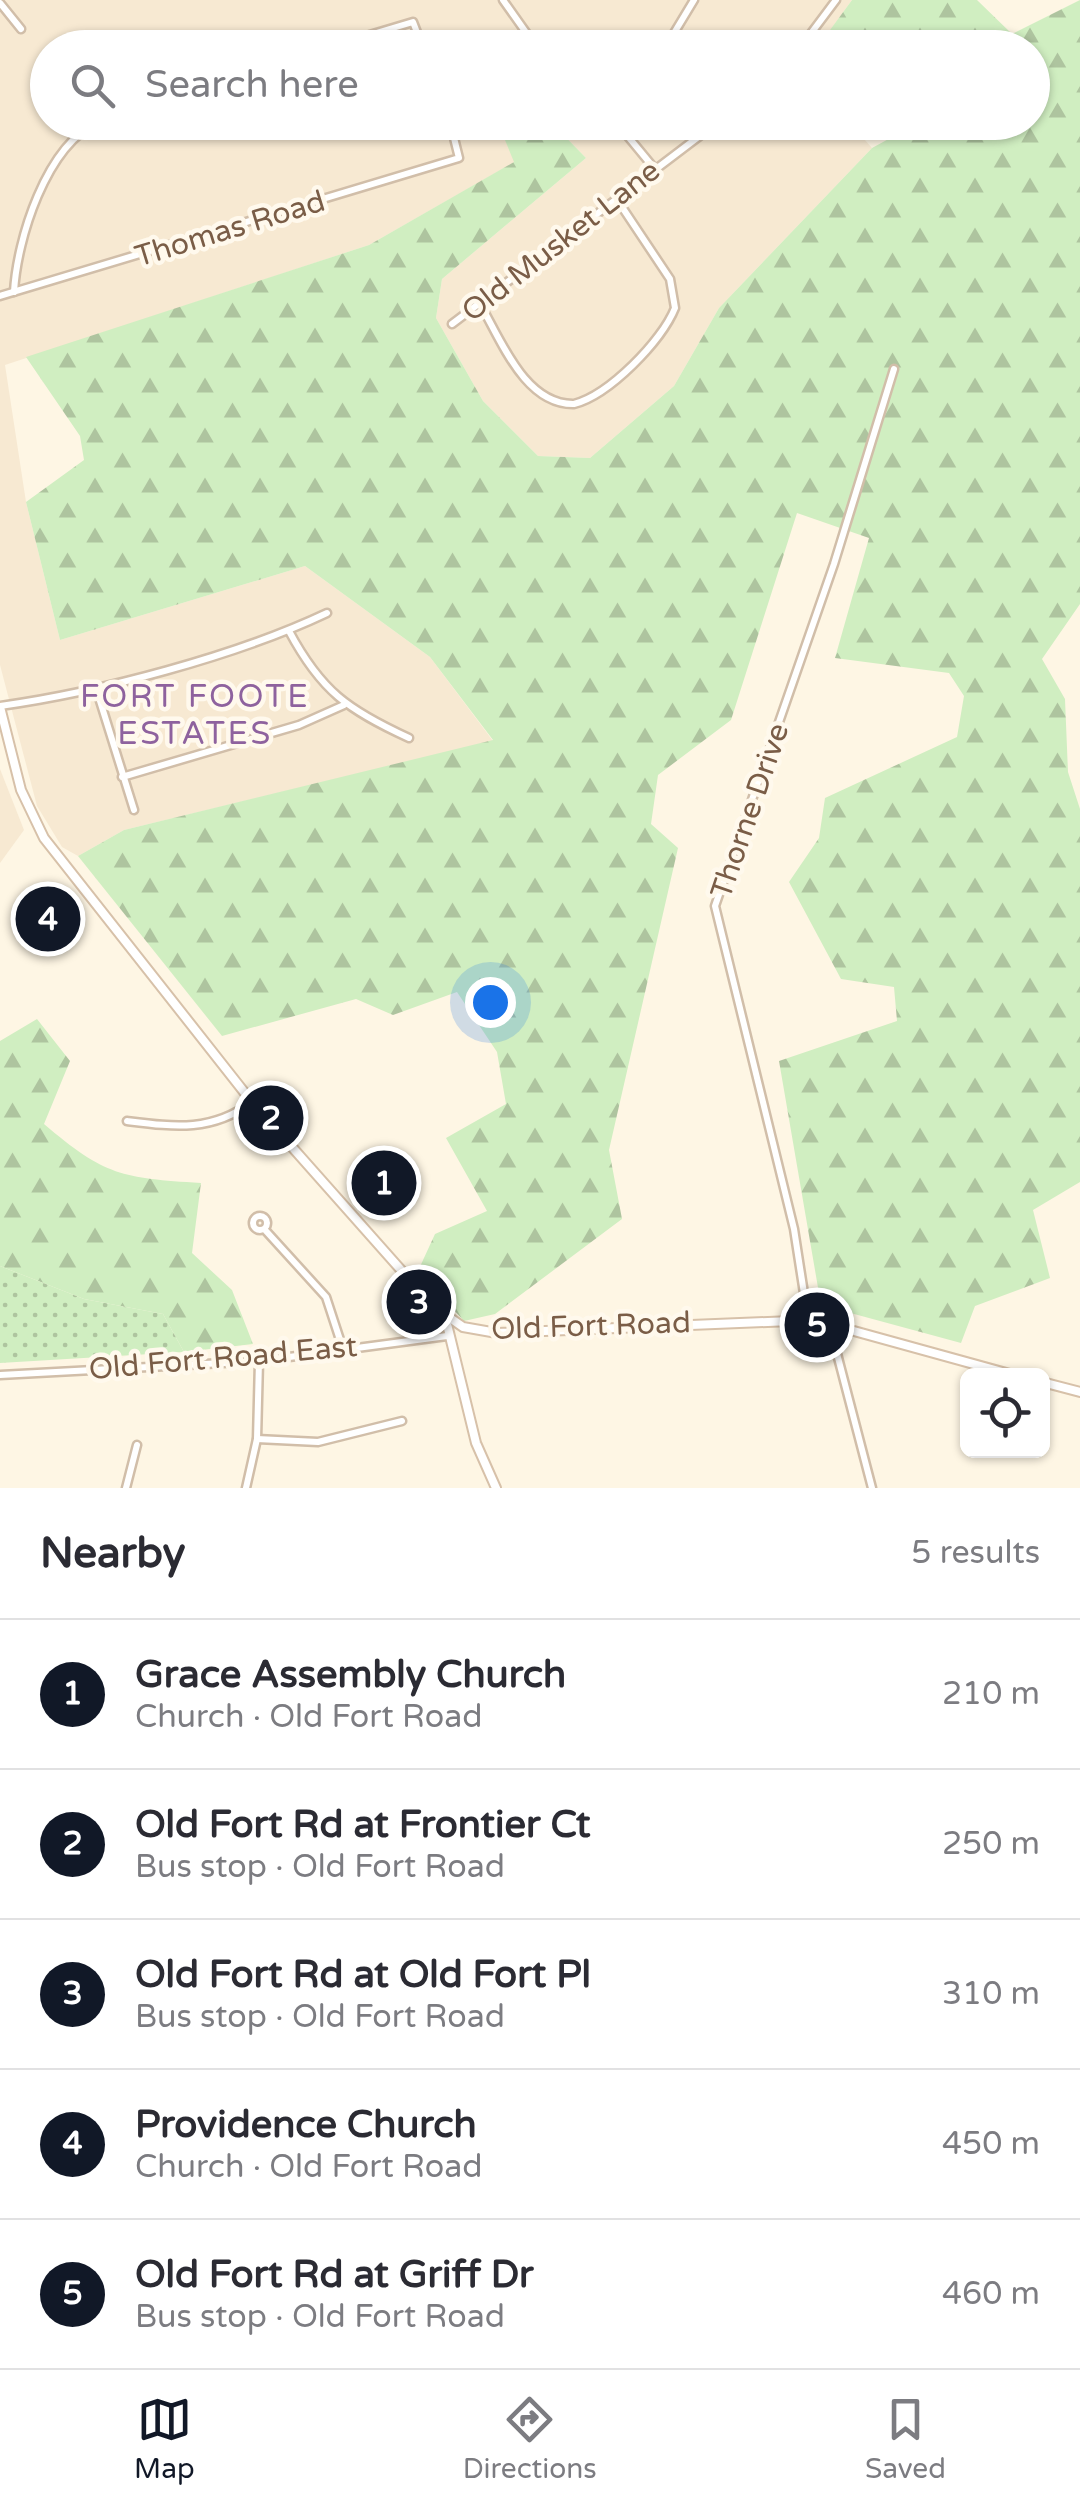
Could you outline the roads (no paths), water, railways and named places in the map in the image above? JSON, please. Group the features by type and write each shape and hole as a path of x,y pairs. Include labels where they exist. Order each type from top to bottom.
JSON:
{"main road":[{"name":"Old Fort Road","path":"0,706 21,790 44,838 252,1102 362,1232 445,1316 470,1329 497,1332 829,1322 989,1368"},
{"path":"445,1316 446,1336 476,1443 496,1488"},
{"path":"1050,1384 1080,1392"}],"street":[{"path":"503,0 524,30"},
{"path":"676,30 694,0"},
{"path":"814,30 836,0"},
{"path":"0,3 21,29"},
{"path":"387,30 414,22 417,30"},
{"path":"14,292 29,227 50,174 73,140"},
{"name":"Thomas Road","path":"0,296 459,158 454,140"},
{"path":"631,140 654,168"},
{"name":"Old Musket Lane","path":"452,324 693,140"},
{"path":"480,304 521,372 540,393 574,404 604,391 660,332 675,308 670,279 616,198"},
{"name":"Thorne Drive","path":"808,1320 794,1229 715,906 834,564 894,368"},
{"path":"0,706 96,688 288,631 327,613"},
{"path":"288,631 320,680 344,705 409,738"},
{"path":"96,688 134,810"},
{"path":"122,777 299,725 344,705"},
{"path":"127,1121 203,1126 232,1117 252,1102"},
{"path":"266,1232 326,1297 343,1349"},
{"path":"829,1322 872,1488"},
{"name":"Old Fort Road East","path":"0,1374 259,1361 446,1336"},
{"path":"246,1488 257,1438 259,1361"},
{"path":"257,1438 318,1442 402,1422"},
{"path":"126,1488 136,1445"}],"place":[{"name":"Providence Church","path":"48,919"},
{"name":"Old Fort Rd at Frontier Ct","path":"271,1118"},
{"name":"Grace Assembly Church","path":"384,1183"},
{"name":"Old Fort Rd at Old Fort Pl","path":"419,1302"},
{"name":"Old Fort Rd at Griff Dr","path":"817,1325"}],"district":[{"name":"FORT FOOTE ESTATES","path":"195,716"}]}
